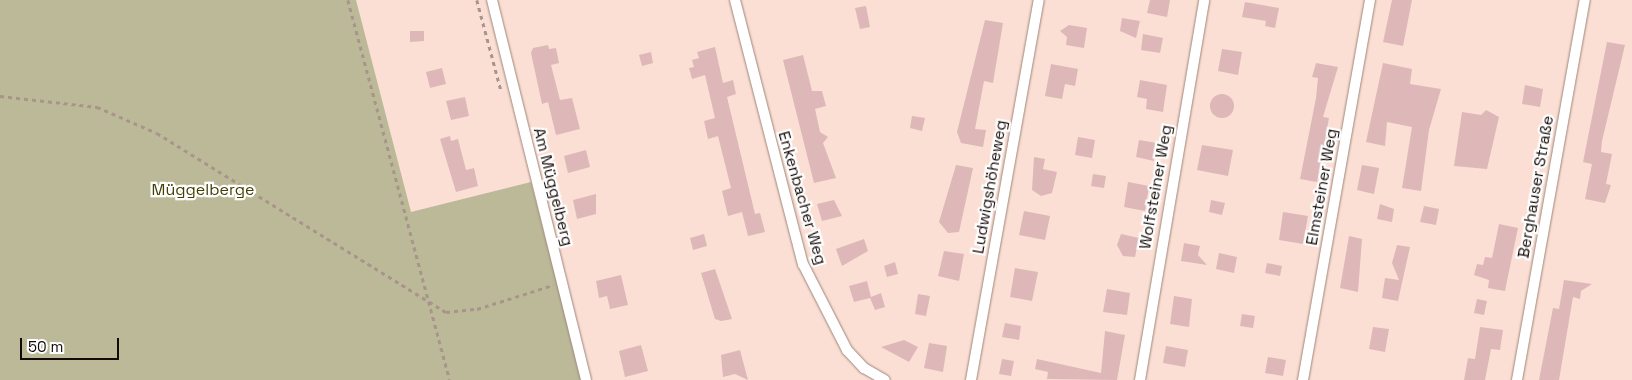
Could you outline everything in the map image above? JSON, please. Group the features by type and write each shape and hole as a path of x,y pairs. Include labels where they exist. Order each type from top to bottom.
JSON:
{"street":[{"name":"Am Müggelberg","path":"492,0 586,380"},
{"name":"Enkenbacher Weg","path":"735,0 804,264 847,350 864,368 885,380"},
{"name":"Ludwigshöheweg","path":"971,380 1039,0"},
{"name":"Wolfsteiner Weg","path":"1140,380 1204,0"},
{"name":"Elmsteiner Weg","path":"1302,380 1370,0"},
{"name":"Berghauser Straße","path":"1517,380 1586,0"}],"path":[{"path":"348,0 450,380"},
{"path":"477,0 496,80 502,91 516,97"},
{"path":"0,96 97,107 157,133 446,312 478,309 562,283"}],"green space":[{"name":"Müggelberge","path":"0,0 356,0 411,212 531,182 582,380 0,380"}],"building":[{"path":"1150,0 1170,0 1167,17 1147,13"},
{"path":"1392,0 1412,0 1403,46 1383,42"},
{"path":"1245,2 1279,8 1275,28 1265,26 1266,21 1242,17"},
{"path":"866,6 870,27 860,29 855,8"},
{"path":"1122,18 1140,21 1136,38 1120,31"},
{"path":"985,20 1003,23 993,83 984,81 975,129 986,130 983,147 961,143 957,132"},
{"path":"1069,25 1087,28 1084,48 1066,45 1067,37 1060,31"},
{"path":"410,31 424,31 424,41 410,42"},
{"path":"1143,34 1163,38 1160,53 1141,50"},
{"path":"1607,42 1625,45 1602,141 1601,152 1612,154 1606,184 1611,185 1605,203 1585,199 1592,164 1583,162"},
{"path":"548,45 549,49 556,48 559,63 551,65 560,100 572,98 580,129 556,135 548,102 542,104 531,53 533,48"},
{"path":"715,47 723,83 733,80 736,94 727,97 755,214 760,213 765,232 748,236 742,212 728,216 722,191 731,188 718,136 708,139 704,121 715,118 705,75 692,79 689,68 694,67 692,60 699,58 697,52"},
{"path":"1222,49 1242,52 1238,75 1218,71"},
{"path":"651,52 653,63 642,66 639,55"},
{"path":"803,55 812,91 822,91 826,106 815,109 820,132 828,137 823,143 836,178 814,183 783,60"},
{"path":"1316,63 1338,67 1323,117 1329,118 1317,182 1300,179 1316,98 1318,78 1312,77"},
{"path":"1383,63 1412,69 1410,84 1441,89 1429,130 1421,191 1402,188 1412,127 1387,122 1385,146 1366,142"},
{"path":"1051,64 1078,69 1075,86 1065,84 1062,99 1045,96"},
{"path":"442,68 446,84 430,88 426,72"},
{"path":"1140,80 1167,85 1163,112 1146,109 1147,99 1137,97"},
{"path":"1525,85 1543,89 1540,107 1522,104"},
{"path":"1222,94 1227,95 1233,101 1233,111 1227,117 1222,118 1217,117 1211,111 1210,106 1211,101 1217,95"},
{"path":"465,97 469,116 451,120 446,101"},
{"path":"1486,110 1499,117 1487,169 1454,166 1462,112 1481,115"},
{"path":"912,116 925,118 922,131 910,128"},
{"path":"450,136 451,141 458,139 466,170 474,168 478,186 456,192 440,139"},
{"path":"1078,137 1095,140 1092,158 1075,155"},
{"path":"1139,140 1157,143 1154,161 1136,157"},
{"path":"1202,145 1233,150 1228,176 1197,170"},
{"path":"586,150 590,167 568,173 564,156"},
{"path":"1034,157 1045,159 1043,169 1057,172 1052,193 1041,196 1032,190"},
{"path":"956,165 973,168 959,232 948,233 939,222"},
{"path":"1362,165 1379,168 1374,194 1357,190"},
{"path":"1093,174 1106,176 1104,188 1091,186"},
{"path":"1128,182 1149,186 1145,211 1124,207"},
{"path":"596,194 596,214 577,219 573,200"},
{"path":"834,200 842,216 822,221 817,204"},
{"path":"1211,200 1225,203 1222,215 1209,212"},
{"path":"1380,204 1394,209 1392,222 1377,219"},
{"path":"1424,206 1439,209 1436,225 1420,222"},
{"path":"1024,211 1050,216 1045,240 1019,235"},
{"path":"1283,212 1308,216 1303,244 1279,240"},
{"path":"1499,224 1518,228 1505,291 1488,288 1489,280 1474,275 1477,264 1483,265 1485,257 1492,258"},
{"path":"704,234 707,246 693,250 690,238"},
{"path":"1121,234 1139,238 1135,257 1123,256 1117,245"},
{"path":"1349,236 1362,239 1358,292 1340,288"},
{"path":"864,239 868,251 842,266 836,249"},
{"path":"1184,243 1200,246 1198,255 1207,265 1181,261"},
{"path":"1397,245 1410,247 1398,301 1382,298 1385,278 1399,280 1392,263"},
{"path":"944,251 964,254 959,281 938,276"},
{"path":"1219,253 1237,257 1234,273 1216,269"},
{"path":"895,262 898,274 887,277 884,266"},
{"path":"1267,263 1282,266 1280,276 1265,273"},
{"path":"1015,268 1038,272 1032,301 1010,297"},
{"path":"715,269 732,319 721,321 715,319 701,273"},
{"path":"621,275 628,305 610,309 607,296 599,298 596,281"},
{"path":"1564,280 1592,284 1581,291 1580,299 1573,297 1559,380 1539,380 1553,308 1559,309"},
{"path":"867,281 871,297 881,293 885,307 875,310 870,298 854,302 849,286"},
{"path":"1107,289 1130,293 1127,315 1103,312"},
{"path":"918,294 930,296 926,316 915,314"},
{"path":"1174,296 1192,299 1189,327 1170,324"},
{"path":"1477,299 1487,301 1484,315 1474,313"},
{"path":"1242,314 1255,316 1253,328 1240,326"},
{"path":"1005,323 1021,326 1019,340 1002,337"},
{"path":"1373,327 1389,329 1385,352 1369,349"},
{"path":"1480,327 1503,330 1500,350 1491,349 1485,380 1464,380 1468,358 1475,359"},
{"path":"1105,331 1125,335 1117,380 1047,379 1048,372 1035,369 1037,359 1101,373"},
{"path":"904,340 918,347 909,362 881,347"},
{"path":"929,343 947,346 943,372 924,368"},
{"path":"641,345 648,371 625,377 619,351"},
{"path":"1166,346 1188,350 1185,367 1163,363"},
{"path":"740,350 748,380 735,374 723,377 721,355"},
{"path":"1268,357 1286,360 1283,376 1265,373"},
{"path":"1002,359 1014,361 1011,376 999,374"}]}
